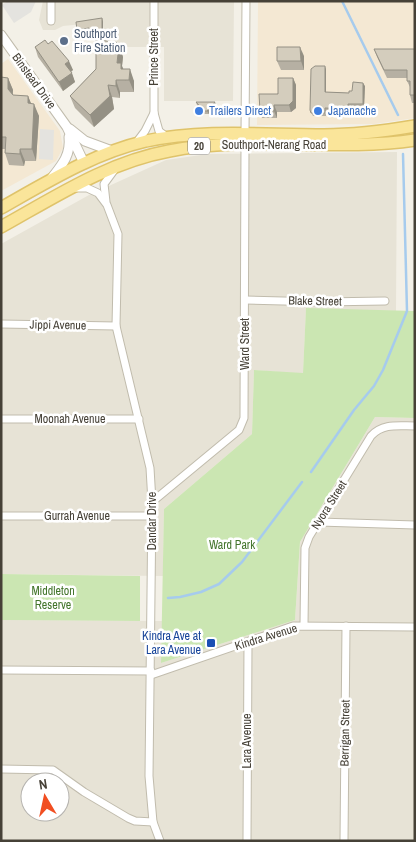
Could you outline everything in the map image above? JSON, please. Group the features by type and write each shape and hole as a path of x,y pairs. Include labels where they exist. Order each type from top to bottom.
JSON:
{"main road":[{"name":"Southport-Nerang Road","path":"1,227 71,188 114,167 170,150 245,140 361,134 415,126"},
{"name":"Southport-Nerang Road","path":"1,208 84,163 112,151 167,138 208,134 245,140 362,145 415,140"},
{"path":"84,163 92,168 114,167"}],"street":[{"path":"51,21 52,1"},
{"name":"Prince Street","path":"154,1 154,113 159,131 167,138"},
{"name":"Ward Street","path":"152,502 239,430 244,418 246,1"},
{"name":"Binstead Drive","path":"1,35 67,127 84,163"},
{"name":"Prince Street","path":"136,144 154,113"},
{"path":"50,181 66,161 70,147 67,127"},
{"name":"Binstead Drive","path":"67,127 85,141 112,151"},
{"name":"Dandar Drive","path":"114,167 104,186 107,205 118,234 116,326 150,468 152,502 149,776 153,822 158,837 151,841"},
{"name":"Dandar Drive","path":"71,188 95,190 107,205"},
{"name":"Blake Street","path":"245,300 386,302"},
{"name":"Jippi Avenue","path":"1,324 116,326"},
{"name":"Moonah Avenue","path":"1,419 139,419"},
{"name":"Nyora Street","path":"304,625 305,548 309,537 371,436 386,426 415,426"},
{"name":"Gurrah Avenue","path":"1,516 152,516"},
{"path":"319,522 415,525"},
{"name":"Kindra Avenue","path":"1,670 151,673 293,626 415,627"},
{"name":"Berrigan Street","path":"344,841 346,626"},
{"name":"Lara Avenue","path":"247,841 248,642"},
{"path":"1,769 53,770 84,792 128,818 135,821 153,822"}],"shaded area":[{"path":"8,1 36,1 31,12 14,23 2,5"},
{"path":"43,1 234,1 233,101 164,101 164,47 104,47 103,22 63,26 55,30 43,30 39,20"},
{"path":"258,1 415,1 415,118 374,124 257,125"},
{"path":"8,59 60,131 63,148 56,161 1,191 1,64"},
{"path":"40,129 54,130 53,160 39,159"},
{"path":"397,152 396,311 306,309 303,374 254,370 252,434 164,509 163,576 1,574 1,244 89,195 166,160 208,154"},
{"path":"375,417 415,418 415,841 1,841 1,620 162,621 161,663 295,620 300,542"}],"green space":[{"name":"Ward Park","path":"306,308 415,311 415,418 375,417 300,542 295,620 161,663 164,509 252,434 254,370 303,373"},
{"name":"Middleton Reserve","path":"1,574 140,576 140,621 1,620"}],"building":[{"path":"102,18 102,30 90,32 89,28 77,30 76,22"},
{"path":"45,40 48,44 52,41 69,61 65,64 72,73 59,82 35,47"},
{"path":"96,40 116,42 119,45 117,63 121,63 121,69 130,69 129,80 116,80 116,86 108,85 110,96 90,115 70,96 96,69"},
{"path":"277,47 300,47 301,61 277,61"},
{"path":"374,49 415,49 415,95 410,95 410,81 407,81 407,70 384,70"},
{"path":"315,66 325,66 325,92 349,93 349,91 352,91 353,82 363,83 363,104 348,104 348,109 325,108 325,113 311,113 311,69"},
{"path":"1,77 8,78 8,89 13,95 28,96 28,103 34,104 32,149 20,149 20,154 5,153 6,137 1,137"},
{"path":"278,78 293,78 293,101 289,105 274,105 274,111 260,111 259,94 278,94"},
{"path":"196,102 215,102 207,111 204,111"}],"waterway":[{"path":"342,1 398,115"},
{"path":"311,472 354,410 374,386 383,370 407,311 403,154"},
{"path":"168,598 201,592 219,584 242,562 302,482"}],"place":[{"name":"Southport Fire Station","path":"64,41"},
{"name":"Trailers Direct","path":"199,111"},
{"name":"Japanache","path":"318,111"},
{"name":"Kindra Ave at Lara Avenue","path":"211,643"}]}
